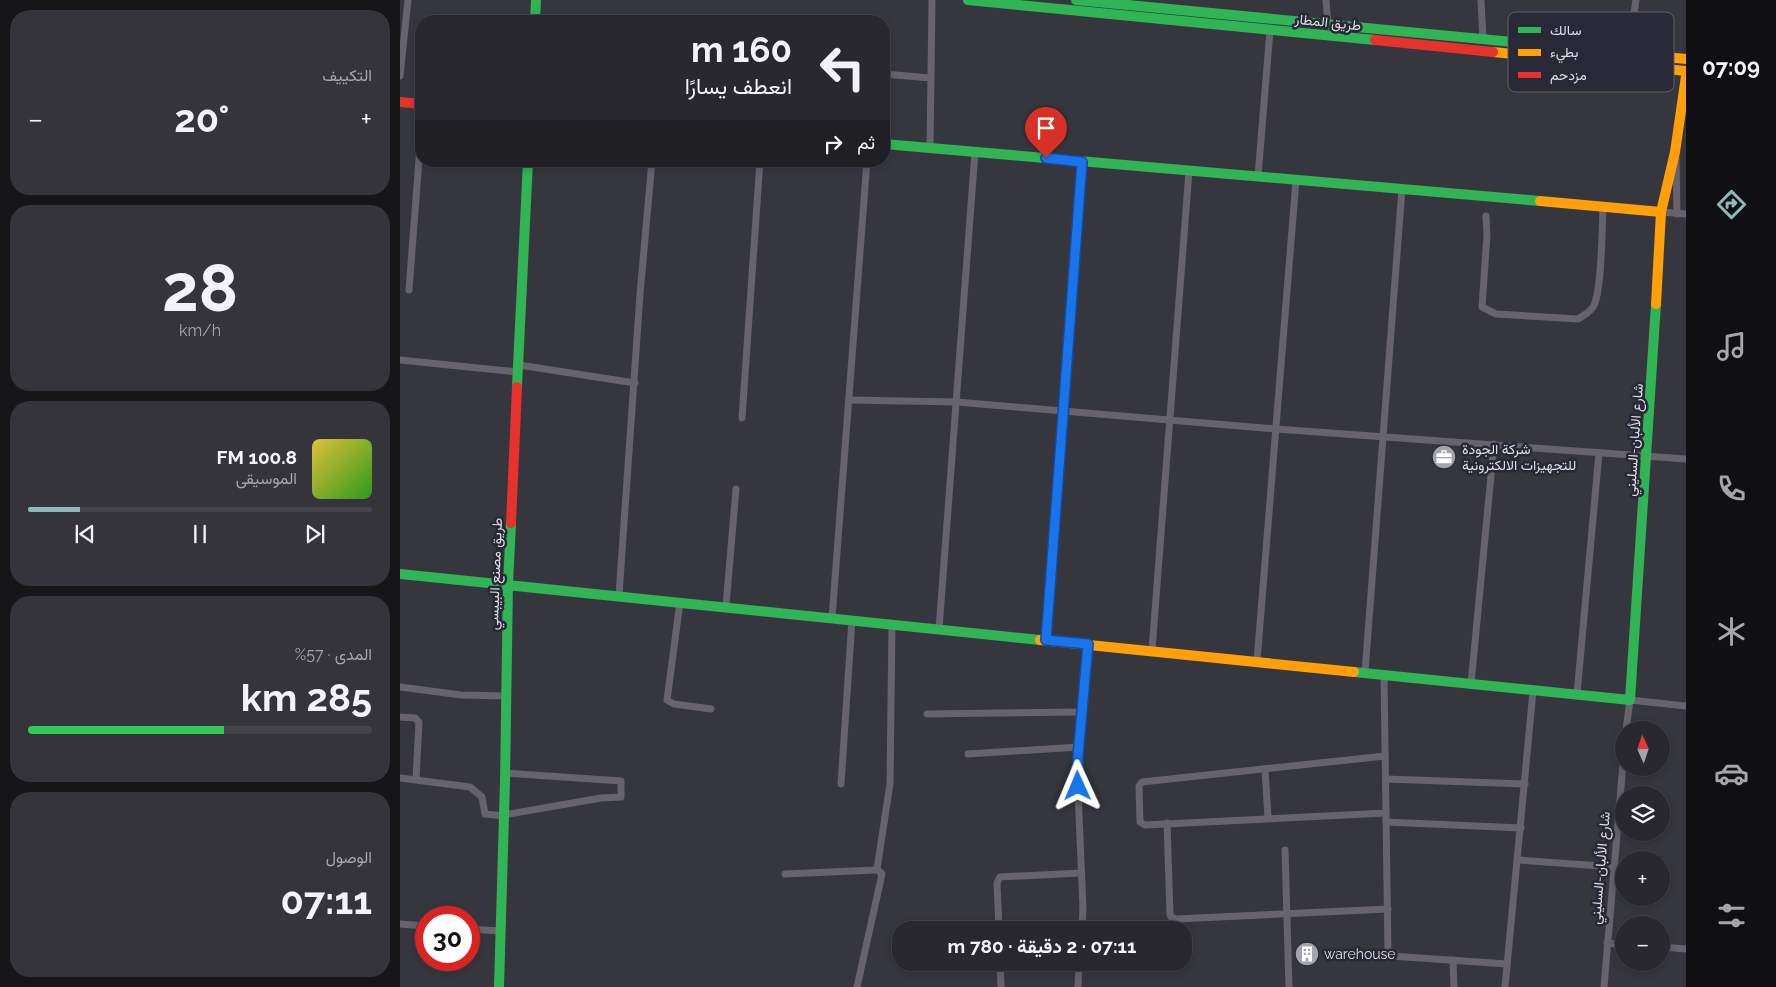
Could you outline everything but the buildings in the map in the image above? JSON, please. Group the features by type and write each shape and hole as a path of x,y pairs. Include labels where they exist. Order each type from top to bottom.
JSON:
{"main road":[{"path":"535,15 536,0"},
{"name":"طريق المطار","path":"968,0 1203,18 1328,25 1508,42"},
{"name":"طريق المطار","path":"1076,0 1141,3 1203,18 1270,30 1508,53"},
{"name":"شارع الألبان-السليني","path":"1630,700 1661,212 1675,152 1686,76"},
{"path":"400,102 415,103"},
{"path":"890,145 1661,212"},
{"name":"طريق مصنع البيبسي","path":"499,987 508,584 528,167"},
{"path":"400,574 1630,700"}],"street":[{"path":"400,76 408,0"},
{"path":"930,148 932,0"},
{"path":"1326,0 1328,25"},
{"path":"1481,0 1484,40"},
{"path":"1258,176 1270,30"},
{"path":"890,75 931,78"},
{"path":"939,628 975,152"},
{"name":"شارع الألبان-السليني","path":"1675,152 1678,214"},
{"path":"1046,640 1082,162"},
{"path":"409,290 418,167"},
{"path":"618,595 635,383 640,294 651,167"},
{"path":"742,418 760,167"},
{"path":"832,618 867,167"},
{"path":"1152,650 1189,171"},
{"path":"1257,661 1296,180"},
{"path":"1365,672 1402,189"},
{"path":"1486,216 1487,235 1482,307 1496,314 1578,319 1586,315 1594,307 1598,290 1603,207"},
{"path":"1661,212 1686,214"},
{"path":"400,360 518,369 635,383"},
{"path":"849,400 956,402 1169,421 1686,459"},
{"path":"1471,684 1494,444"},
{"path":"1577,694 1599,453"},
{"path":"726,606 736,489"},
{"path":"680,602 667,700 674,704 711,709"},
{"path":"841,784 852,620"},
{"path":"877,869 891,775 892,624"},
{"path":"1082,921 1082,873 1077,768 1088,644"},
{"path":"1384,675 1389,955 1507,964"},
{"path":"400,687 461,695 506,696"},
{"path":"1505,987 1533,691"},
{"path":"1630,700 1686,706"},
{"name":"شارع الألبان-السليني","path":"1627,721 1630,700"},
{"path":"927,714 1082,712"},
{"path":"400,717 415,718 419,722 416,779"},
{"path":"968,754 1079,748"},
{"path":"1385,756 1141,783 1139,786 1142,824 1386,813"},
{"path":"1265,769 1268,818"},
{"path":"400,778 470,786 482,797 485,814 504,816 601,798 622,797 621,781 505,773"},
{"name":"شارع الألبان-السليني","path":"1616,851 1622,776"},
{"path":"1386,779 1525,784"},
{"path":"1386,822 1520,828"},
{"path":"1167,823 1172,917 1179,920 1388,909"},
{"path":"1285,850 1289,987"},
{"path":"1518,860 1615,867"},
{"name":"شارع الألبان-السليني","path":"1604,987 1615,867"},
{"path":"785,874 877,869 882,874 857,987"},
{"path":"999,921 997,883 1000,877 1082,873"},
{"path":"400,924 415,925"},
{"path":"480,930 500,931"},
{"path":"1607,943 1615,943"},
{"path":"1670,948 1686,949"},
{"path":"1453,960 1454,987"},
{"path":"1000,971 1001,987"},
{"path":"1078,987 1079,971"}],"traffic: fast":[{"path":"535,15 536,0"},
{"path":"968,0 1375,40"},
{"path":"1076,0 1508,42"},
{"path":"890,145 1540,201"},
{"path":"517,387 528,167"},
{"path":"1354,672 1630,700 1656,304"},
{"path":"499,987 511,523"},
{"path":"400,574 1040,640"}],"traffic: slow":[{"path":"1493,52 1508,53"},
{"path":"1674,58 1686,59"},
{"path":"1674,70 1686,71"},
{"path":"1656,304 1661,212 1675,152 1686,76"},
{"path":"1540,201 1661,212"},
{"path":"1040,640 1354,672"}],"traffic: jam":[{"path":"1375,40 1493,52"},
{"path":"400,102 415,103"},
{"path":"511,523 517,387"}],"place":[{"name":"شركة الجودة للتجهيزات الالكترونية","path":"1444,457"},
{"name":"warehouse","path":"1307,954"}],"route":[{"path":"1046,158 1082,162 1046,640 1088,644 1077,768 1078,786"}]}
